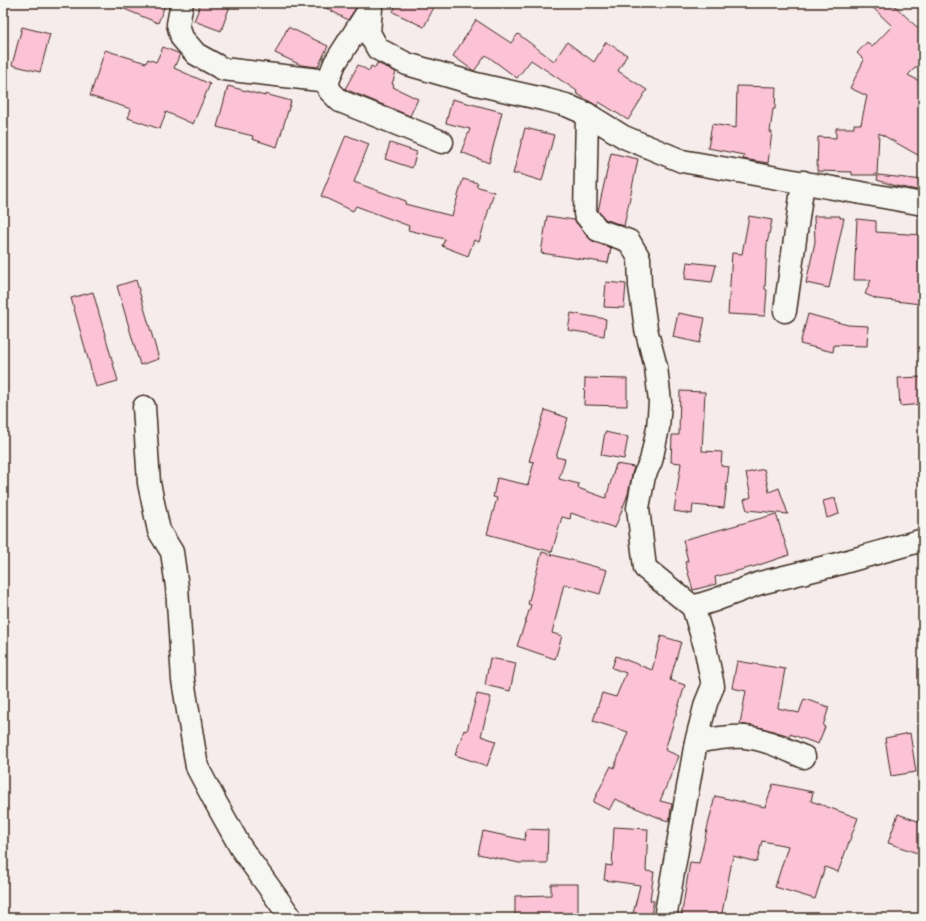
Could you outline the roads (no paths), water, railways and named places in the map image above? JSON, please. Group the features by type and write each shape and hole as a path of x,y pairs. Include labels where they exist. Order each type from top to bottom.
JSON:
{"street":[{"path":"182,3 178,24 182,38 196,54 223,69 328,80"},
{"path":"372,6 336,63 328,80 329,90 340,101 442,142"},
{"path":"372,6 369,33 378,49 407,64 476,84 547,100 587,114 624,137 682,161 923,204"},
{"path":"587,114 585,214 598,230 629,241 639,258 640,286 646,329 656,367 660,402 658,428 651,461 644,476 638,508 645,568 693,607 705,646 713,686 706,703 696,742 665,918"},
{"path":"785,311 803,182"},
{"path":"144,407 149,483 159,531 172,552 177,587 183,680 197,767 241,848 290,918"},
{"path":"693,607 760,583 834,565 923,540"},
{"path":"696,742 720,738 746,737 773,744 804,757"}]}
